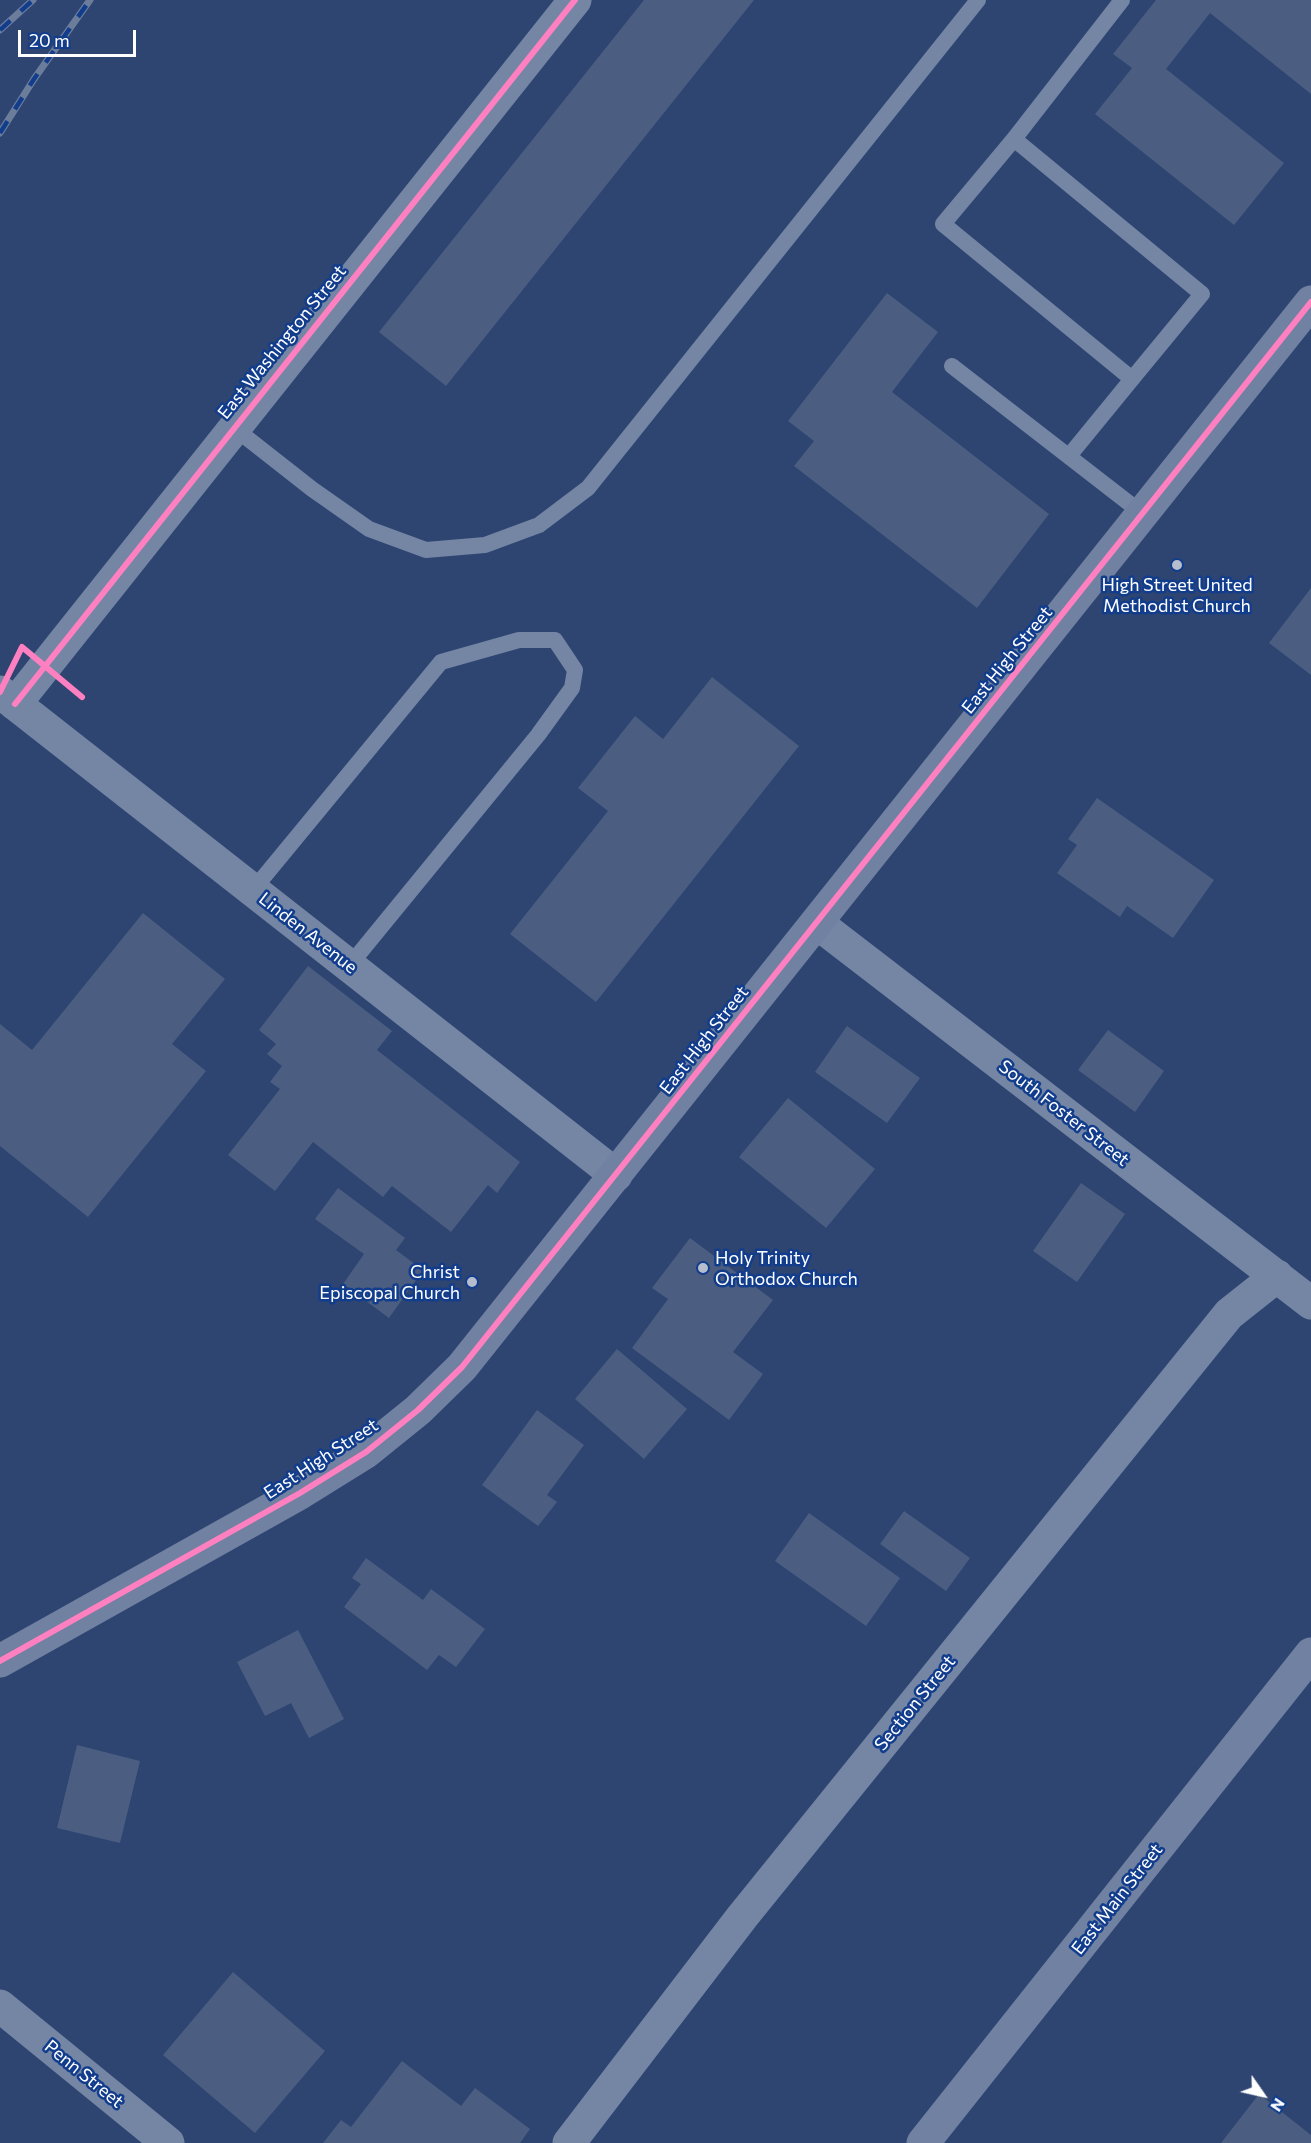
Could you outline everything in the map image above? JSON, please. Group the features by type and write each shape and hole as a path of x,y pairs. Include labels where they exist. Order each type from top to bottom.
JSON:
{"street":[{"name":"East Washington Street","path":"7,698 233,427 575,0"},
{"name":"East High Street","path":"0,1661 300,1493 366,1452 418,1410 462,1367 1143,514 1306,319"},
{"name":"Linden Avenue","path":"7,698 616,1175"},
{"name":"South Foster Street","path":"817,922 1311,1303"},
{"name":"Section Street","path":"569,2143 742,1917 1229,1314 1277,1276"},
{"name":"East Main Street","path":"923,2143 1311,1654"},
{"name":"Penn Street","path":"0,2006 168,2143"}],"lane":[{"path":"233,427 312,489 369,529 426,550 484,545 540,525 588,488 978,0"},
{"path":"1122,0 1014,139 944,224 1132,378"},
{"path":"1014,139 1202,294 1069,456"},
{"path":"952,366 1143,514"},
{"path":"253,890 441,662 519,640 555,640 575,670 572,688 538,735 349,966"}],"building":[{"path":"644,0 754,0 446,386 379,332"},
{"path":"1156,0 1311,0 1311,94 1210,13 1166,69 1284,163 1234,225 1095,114 1132,68 1113,54"},
{"path":"887,293 938,332 892,392 1049,514 977,608 794,466 814,441 788,421"},
{"path":"1311,588 1311,675 1269,643"},
{"path":"712,677 799,746 596,1002 510,934 608,811 578,788 635,716 663,739"},
{"path":"1097,798 1214,880 1173,938 1127,906 1120,917 1057,873 1077,845 1068,839"},
{"path":"143,913 225,979 172,1044 206,1071 88,1217 0,1146 0,1024 32,1050"},
{"path":"308,966 392,1031 377,1050 520,1162 497,1193 488,1185 451,1232 392,1186 383,1197 313,1142 275,1191 228,1155 280,1089 270,1082 282,1066 267,1054 276,1044 259,1030"},
{"path":"847,1026 920,1078 887,1123 815,1072"},
{"path":"1108,1030 1164,1071 1135,1112 1078,1070"},
{"path":"788,1098 875,1169 826,1228 739,1157"},
{"path":"1081,1183 1125,1214 1077,1282 1033,1251"},
{"path":"338,1188 405,1238 396,1250 423,1270 389,1318 343,1284 364,1254 315,1219"},
{"path":"690,1238 773,1300 733,1352 763,1374 729,1420 632,1348 668,1299 652,1288"},
{"path":"617,1349 687,1409 644,1459 575,1399"},
{"path":"537,1410 584,1445 547,1495 557,1502 538,1526 482,1485"},
{"path":"904,1511 970,1558 946,1591 880,1544"},
{"path":"809,1513 900,1578 866,1626 775,1561"},
{"path":"366,1558 423,1600 431,1589 485,1629 456,1667 439,1655 427,1670 344,1607 361,1584 352,1578"},
{"path":"298,1630 344,1719 309,1738 291,1703 265,1716 237,1662"},
{"path":"77,1745 140,1761 120,1843 57,1828"},
{"path":"233,1972 325,2051 255,2133 163,2055"},
{"path":"402,2061 461,2106 475,2088 530,2129 520,2143 323,2143 341,2120 351,2127"},
{"path":"1259,2094 1311,2135 1311,2143 1221,2143"}],"railway":[{"path":"0,30 33,0"},
{"path":"0,133 34,79 90,0"}],"cycle path":[{"path":"15,704 575,0"},
{"path":"0,1661 300,1493 366,1452 418,1410 462,1367 1311,302"},
{"path":"0,692 22,647 82,697"}],"place":[{"name":"High Street United Methodist Church","path":"1177,565"},
{"name":"Holy Trinity Orthodox Church","path":"703,1268"},
{"name":"Christ Episcopal Church","path":"472,1282"}]}
